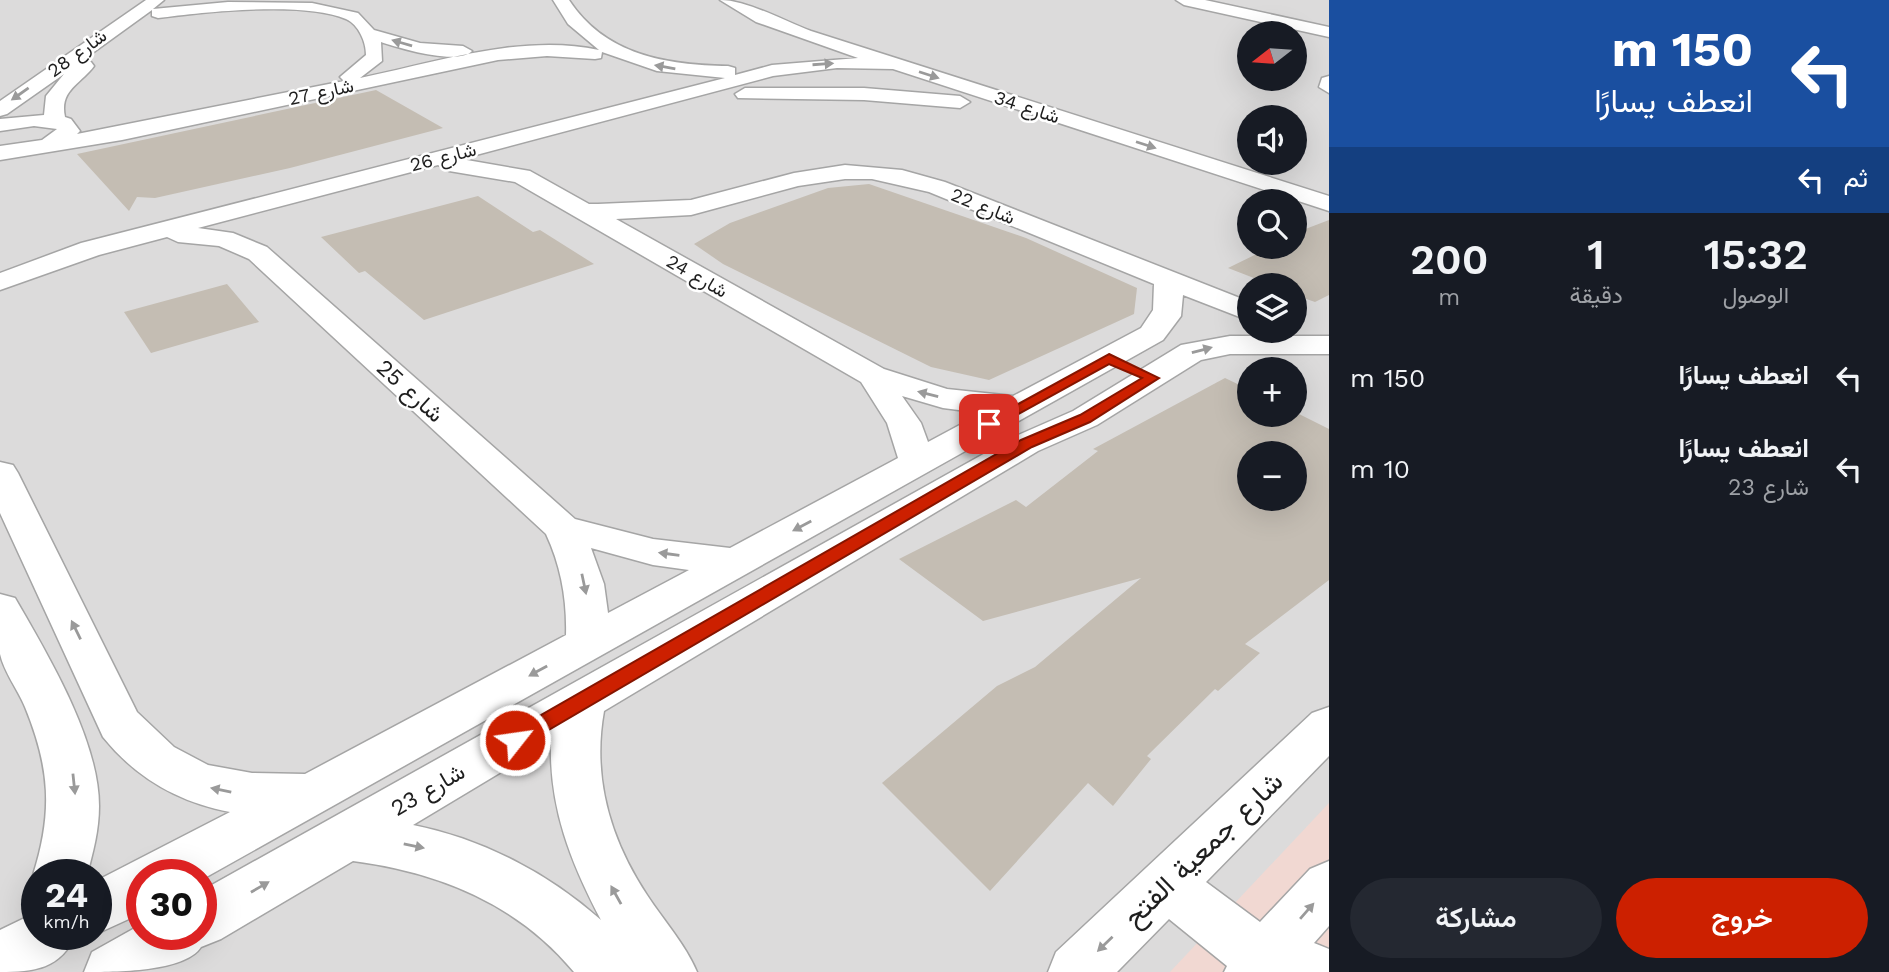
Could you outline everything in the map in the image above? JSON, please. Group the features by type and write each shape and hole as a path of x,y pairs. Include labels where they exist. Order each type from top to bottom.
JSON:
{"street":[{"name":"شارع 28","path":"0,110 86,47 157,7 177,0"},
{"path":"210,0 238,5"},
{"name":"شارع 34","path":"728,0 762,19 805,35 1329,204"},
{"path":"1184,0 1329,33"},
{"path":"1235,0 1322,16"},
{"path":"552,3 600,43 612,57 681,70 733,72"},
{"path":"552,3 569,37 629,68 640,86"},
{"name":"شارع 34","path":"776,4 841,29 1062,98"},
{"path":"157,7 238,5 333,10 355,17 368,33 375,49 373,61 349,77"},
{"name":"شارع 28","path":"60,122 53,104 61,86 157,7"},
{"name":"شارع 27","path":"0,125 34,120 60,122 195,114 491,52 550,31"},
{"path":"368,33 419,48 491,52"},
{"name":"شارع 26","path":"18,252 332,179 418,164 674,98 766,68 794,53 803,44 805,35"},
{"path":"86,47 110,47"},
{"name":"شارع 27","path":"2,154 104,138 349,77 491,52 547,51 612,57"},
{"name":"شارع 26","path":"0,282 64,257 274,201 332,179 640,86 766,68 837,63 892,64"},
{"path":"1329,82 1329,87"},
{"path":"674,98 770,93 864,94 1048,113"},
{"path":"48,145 69,131 60,122"},
{"path":"515,139 510,157 522,176"},
{"path":"1188,158 1219,145"},
{"name":"شارع 24","path":"418,164 473,166 522,176 873,376 943,398 1020,407"},
{"name":"شارع 22","path":"583,211 658,211 705,205 807,175 853,171 885,173 937,187 1237,307"},
{"path":"258,253 259,232 274,201"},
{"name":"شارع 22","path":"649,248 679,220 705,205"},
{"name":"شارع 25","path":"127,239 169,234 208,236 237,242 258,253 562,528 585,581 589,611 588,644"},
{"path":"191,859 313,795 1109,358 1162,326 1170,308 1168,280"},
{"path":"1307,335 1329,344"},
{"name":"شارع 23","path":"217,912 1026,444 1085,418 1192,352 1252,344 1329,344"},
{"path":"1109,358 1152,378"},
{"name":"شارع 24","path":"873,376 904,423 918,463"},
{"path":"0,473 120,724 134,744 178,776 240,794 313,795"},
{"path":"845,503 881,527"},
{"name":"شارع 25","path":"562,528 653,552 737,562"},
{"path":"0,609 67,750 74,776 76,804 72,835 65,859"},
{"path":"583,700 574,730 574,764 582,811 632,962"},
{"path":"56,728 111,702"},
{"name":"شارع جمعية الفتح","path":"1077,972 1329,726"},
{"path":"346,837 383,840 426,849 467,863 505,882 632,962"},
{"path":"1167,884 1278,968 1329,886"},
{"path":"113,972 151,950"}],"shaded area":[{"path":"0,0 1329,0 1329,972 0,972"},
{"path":"1329,803 1329,972 1170,972"}],"building":[{"path":"376,90 443,128 290,168 155,198 137,197 129,211 77,154"},
{"path":"869,184 1026,238 1137,288 1134,314 989,380 931,367 723,264 694,244 730,223 828,188"},
{"path":"478,196 533,232 540,230 594,264 424,320 365,271 359,273 321,237"},
{"path":"1329,220 1329,295 1315,302 1307,299 1307,273 1241,273 1228,268 1246,259 1307,259 1307,228"},
{"path":"227,284 259,322 151,353 124,312"},
{"path":"1225,378 1237,384 1237,427 1307,427 1307,418 1329,429 1329,580 1245,644 1260,653 1218,691 1215,689 1147,756 1151,759 1113,806 1088,783 990,891 882,783 997,686 1035,667 1141,578 983,621 899,559 1016,500 1026,507 1098,451 1093,449"}],"route":[{"path":"515,740 1026,444 1085,418 1152,378 1109,358 989,424"}]}
